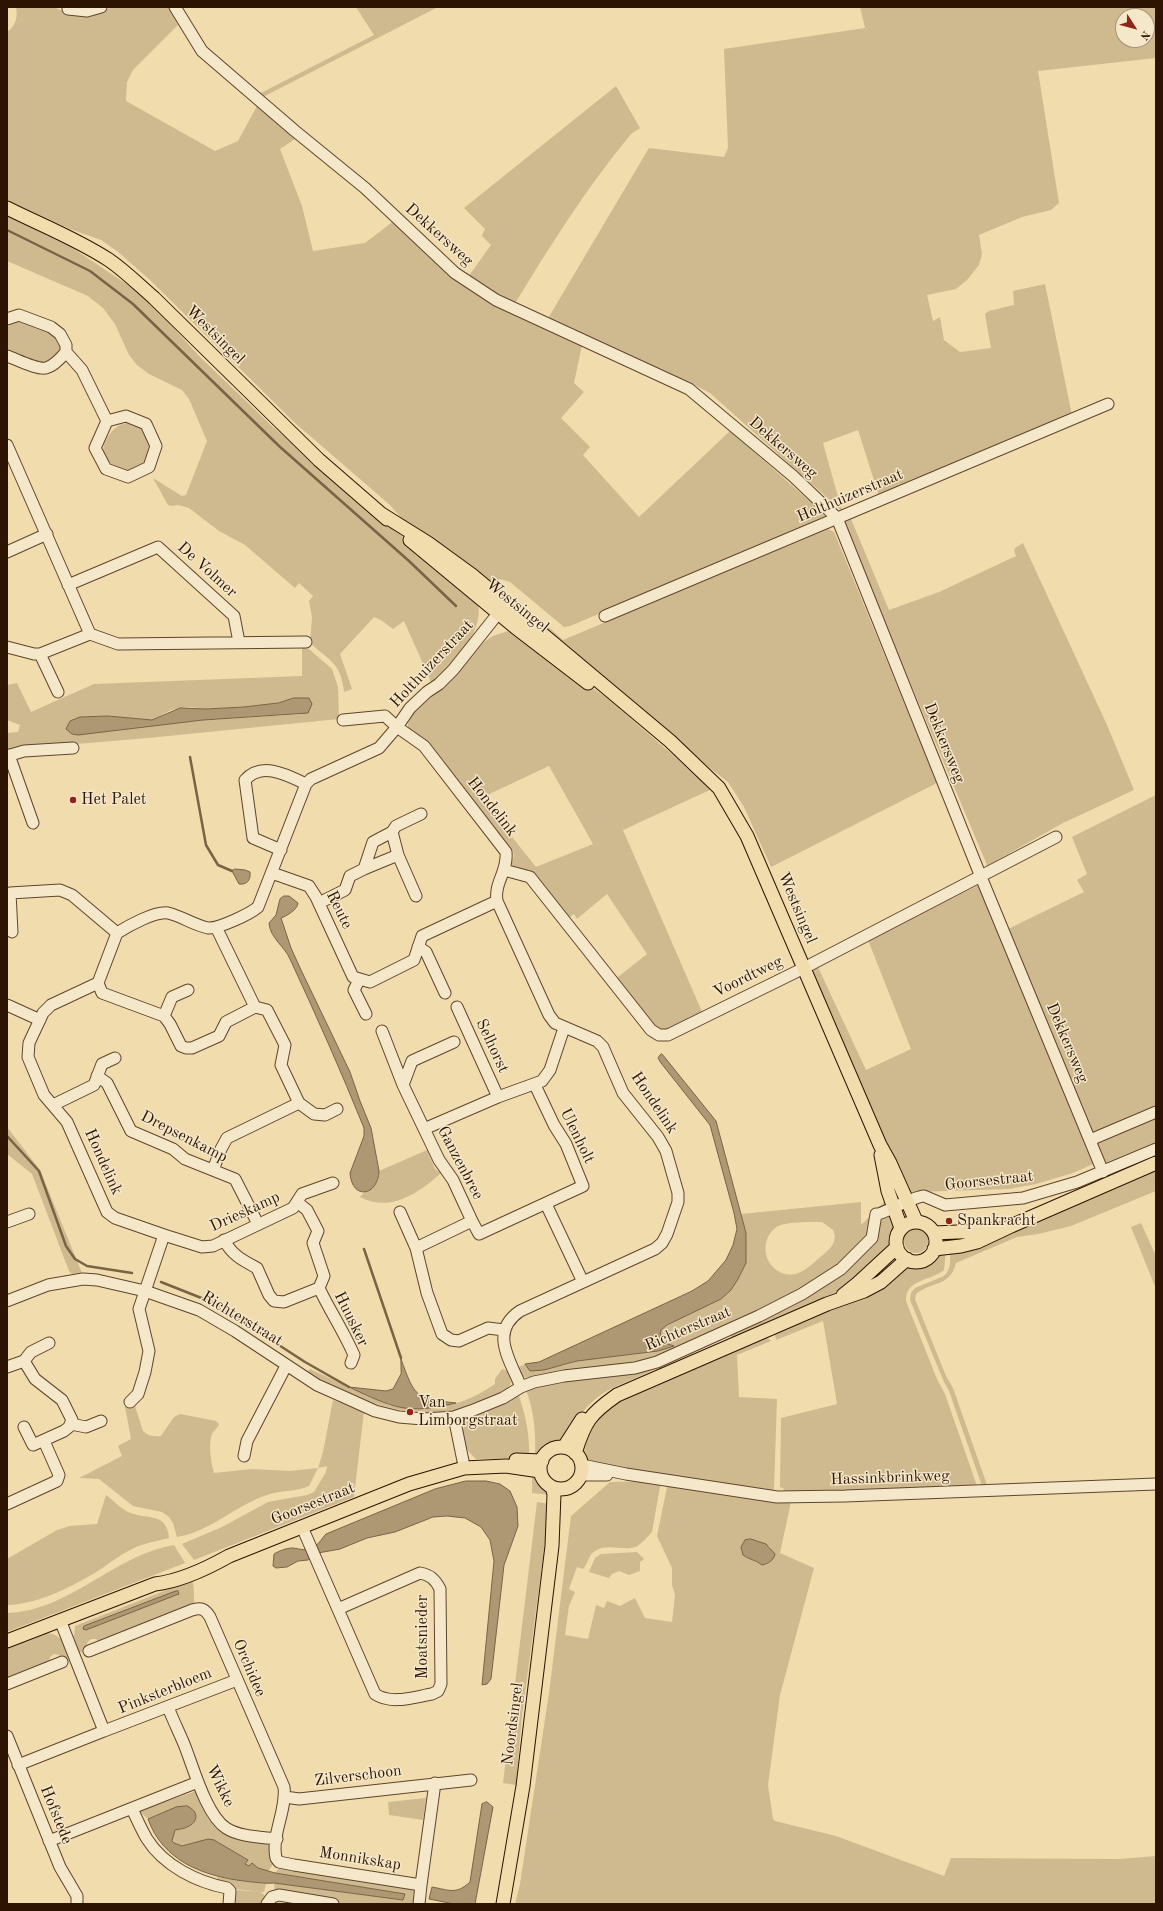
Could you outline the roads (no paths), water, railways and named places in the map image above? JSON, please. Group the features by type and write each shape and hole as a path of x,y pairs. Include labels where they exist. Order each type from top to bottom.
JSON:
{"main road":[{"name":"Westsingel","path":"7,208 78,243 108,260 127,274 154,298 319,460 380,513 502,609 568,669 615,701 639,715 704,772 719,788 747,836 880,1145 890,1163 916,1221"},
{"name":"Westsingel","path":"880,1145 888,1191 901,1228"},
{"path":"934,1249 972,1244 1156,1163"},
{"path":"916,1221 927,1225 934,1233 936,1241 934,1249 929,1257 921,1261 907,1259 900,1254 896,1240 901,1228 906,1224 916,1221"},
{"path":"934,1233 990,1231 1011,1226"},
{"path":"827,1304 858,1283 897,1246"},
{"path":"570,1450 594,1412 617,1395 827,1304 873,1287 888,1277 907,1259"},
{"path":"551,1450 570,1450 581,1470 573,1485 558,1488 546,1482 541,1466 551,1450"},
{"name":"Goorsestraat","path":"7,1641 155,1584 171,1573 196,1564 229,1556 305,1533 409,1484 463,1464 482,1466 541,1466"},
{"name":"Noordsingel","path":"503,1904 523,1786 552,1546 554,1494 558,1488"}],"street":[{"path":"68,9 87,11 101,7"},
{"name":"Dekkersweg","path":"175,7 202,51 295,131 365,188 455,273 502,303 689,389 793,476 837,518 981,877 1103,1172"},
{"path":"7,319 19,315 51,327 60,334 66,345 66,352 82,370 107,421"},
{"path":"7,356 39,368 46,368 54,364 66,352"},
{"name":"Holthuizerstraat","path":"605,616 1108,404"},
{"path":"126,416 146,424 156,446 149,467 128,477 106,469 95,448 107,421 126,416"},
{"path":"7,445 90,634"},
{"path":"7,552 46,534"},
{"name":"De Volmer","path":"68,585 158,547 234,616 238,642"},
{"name":"Holthuizerstraat","path":"397,727 410,708 427,692 439,684 453,670 502,609"},
{"path":"7,646 34,654 40,654 90,634 118,644 306,642"},
{"path":"40,654 58,692"},
{"name":"Hondelink","path":"343,720 385,716 397,727 424,746 506,852 507,860 496,892 498,901 550,1014 555,1023 597,1041 603,1047 623,1093 658,1137 666,1151 678,1193 678,1202 662,1243 655,1249 520,1311 511,1317 504,1330"},
{"path":"337,1109 325,1115 314,1114 299,1103 281,1065 285,1045 268,1010 255,1007 226,1022 219,1036 192,1048 186,1048 181,1046 164,1016 102,993 98,983 117,933 158,914 167,913 209,928 216,927 253,912 258,907 306,784 311,779 379,748 397,727"},
{"path":"33,823 8,755 24,751 73,748"},
{"path":"280,850 253,838 245,780 250,774 276,770 306,784"},
{"path":"364,868 373,842 392,832 396,826 421,814"},
{"path":"392,832 398,855 416,896"},
{"name":"Voordtweg","path":"504,870 530,877 651,1030 659,1035 668,1035 804,968 1056,837"},
{"path":"319,902 346,890 350,876 364,868 398,855"},
{"name":"Reute","path":"272,873 308,886 319,902 353,977 359,980"},
{"path":"12,932 10,893 60,890 72,895 117,933"},
{"path":"366,1014 354,990 359,980 370,982 414,960 422,936 498,901"},
{"path":"216,927 255,1007"},
{"path":"418,947 426,952 445,993"},
{"name":"Hondelink","path":"98,983 51,1005 43,1013 29,1043 28,1057 44,1095 67,1122 107,1212 115,1218 164,1235"},
{"path":"164,1016 172,997 188,990"},
{"path":"7,1005 40,1020"},
{"name":"Selhorst","path":"457,1007 498,1097"},
{"name":"Selhorst","path":"424,1129 498,1097 542,1081 550,1070 564,1028"},
{"name":"Ganzenbree","path":"382,1031 403,1085 439,1160 453,1180 472,1222 416,1248"},
{"path":"403,1085 412,1061 454,1042"},
{"path":"53,1105 94,1085 102,1064 114,1058"},
{"name":"Drepsenkamp","path":"97,1076 107,1083 131,1131 173,1149 185,1159 235,1180 258,1224"},
{"name":"Ulenholt","path":"472,1222 479,1234 583,1186 566,1144 552,1121 534,1085"},
{"path":"213,1170 221,1148 227,1138 299,1103"},
{"path":"1090,1140 1156,1112"},
{"name":"Goorsestraat","path":"894,1206 924,1196 945,1205 1023,1198 1077,1182 1156,1149"},
{"name":"Drieskamp","path":"164,1235 202,1247 213,1246 293,1208 302,1194 333,1183"},
{"name":"Huusker","path":"224,1240 229,1250 240,1259 257,1268 269,1295 274,1301 284,1302 319,1288 324,1276 313,1243 318,1231 307,1210 297,1202"},
{"path":"546,1204 583,1282"},
{"name":"Richterstraat","path":"7,1301 48,1285 84,1279 97,1280 145,1291 199,1310 235,1331 317,1385 375,1411 412,1418 454,1417 503,1398 521,1387 550,1378 648,1365 667,1359 759,1316 802,1294 841,1269 872,1238 876,1214 880,1214 894,1206"},
{"path":"400,1212 416,1248 427,1293 442,1334 450,1340 459,1341 488,1328 504,1330 502,1335 504,1345 521,1387"},
{"path":"7,1222 30,1214"},
{"path":"130,1402 138,1394 145,1372 149,1351 139,1309 164,1235"},
{"name":"Huusker","path":"319,1288 328,1308 341,1327 354,1355 351,1363"},
{"path":"7,1367 24,1361 31,1352 49,1343"},
{"path":"24,1361 35,1379 62,1400 71,1415 71,1424 64,1431 33,1445 24,1427"},
{"path":"244,1456 247,1441 286,1366"},
{"path":"454,1417 463,1464"},
{"path":"71,1424 86,1427 101,1421"},
{"path":"7,1504 57,1481 59,1478 59,1474 44,1441"},
{"name":"Hassinkbrinkweg","path":"581,1470 626,1474 777,1497 1156,1484"},
{"name":"Moatsnieder","path":"305,1533 375,1694 381,1698 390,1700 432,1694 438,1691 441,1684 440,1589 433,1578 429,1575 420,1573 338,1608"},
{"name":"Orchidee","path":"89,1651 198,1607 204,1609 210,1617 281,1778 285,1797 277,1839 276,1858"},
{"name":"Pinksterbloem","path":"60,1620 104,1731"},
{"path":"7,1684 62,1662"},
{"name":"Pinksterbloem","path":"18,1765 237,1680"},
{"name":"Wikke","path":"168,1707 198,1782 213,1812 226,1827 243,1834 277,1839"},
{"name":"Hofstede","path":"7,1736 60,1867 77,1896 77,1904"},
{"name":"Zilverschoon","path":"285,1797 299,1799 471,1780"},
{"path":"49,1841 198,1782"},
{"path":"419,1904 435,1783"},
{"path":"132,1808 148,1840 159,1853 184,1872 211,1885 227,1888 230,1891 229,1904"},
{"name":"Monnikskap","path":"276,1858 279,1862 294,1865 421,1885"},
{"path":"270,1901 279,1895 333,1904"}],"waterway":[{"path":"7,230 90,271 133,304 279,446 409,561 456,606"},
{"path":"190,757 206,845 218,865 232,871"},
{"path":"7,1136 39,1171 66,1246 75,1259 87,1266 132,1273"},
{"path":"364,1249 401,1358"},
{"path":"161,1282 214,1303 305,1362 349,1387"}],"place":[{"name":"Het Palet","path":"73,800"},
{"name":"Spankracht","path":"949,1221"},
{"name":"Van Limborgstraat","path":"410,1412"}]}
